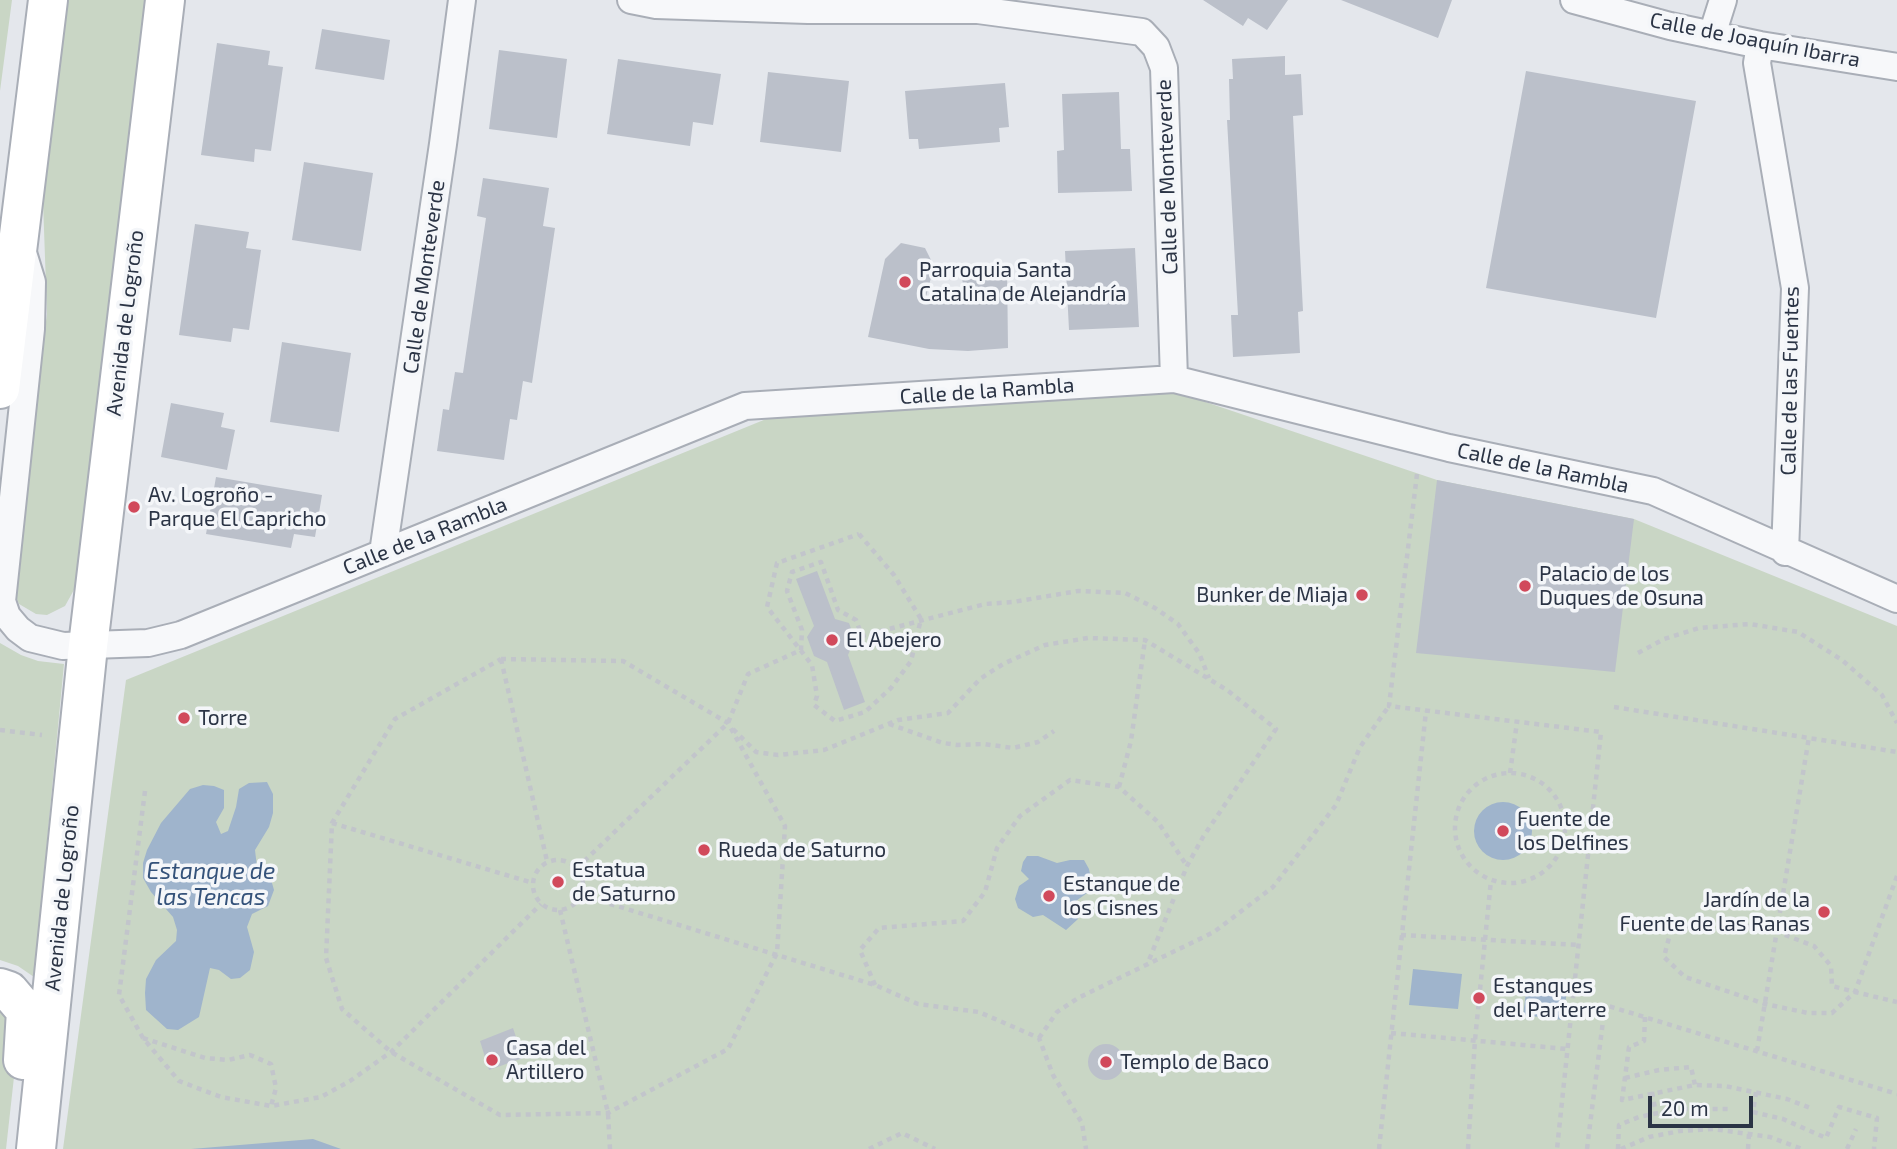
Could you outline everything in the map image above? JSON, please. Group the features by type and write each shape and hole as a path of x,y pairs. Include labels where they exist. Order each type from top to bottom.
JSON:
{"main road":[{"path":"0,389 48,0"},
{"name":"Avenida de Logroño","path":"36,1149 88,646 165,0"},
{"name":"Avenida de Logroño","path":"0,988 9,991 26,1011 16,1149"}],"street":[{"name":"Calle de Monteverde","path":"383,553 462,0"},
{"name":"Calle de Monteverde","path":"631,0 656,5 794,10 978,10 1142,32 1156,47 1164,68 1174,379"},
{"name":"Calle de Joaquín Ibarra","path":"1574,0 1760,45 1897,67"},
{"path":"1712,35 1723,0"},
{"name":"Calle de las Fuentes","path":"1760,45 1757,63 1795,288 1785,552"},
{"path":"17,246 26,260 32,282 31,329 2,601 7,616 30,638 63,646 88,646"},
{"name":"Calle de la Rambla","path":"88,646 148,643 181,635 745,406 1174,379 1449,448 1653,491 1785,552 1897,599"}],"path":[{"path":"1039,1038 1057,1012 1078,998 1214,932 1273,887 1336,805 1360,747 1389,706 1417,474"},
{"path":"859,534 894,575 921,619 911,661 891,688 865,712 835,721 814,705 817,696 813,665 766,607 776,563 859,534"},
{"path":"801,650 802,630 787,591 792,572 821,562 838,610 856,620 862,636 985,604 1078,591 1125,593 1156,608 1178,624 1199,653 1209,678"},
{"path":"1637,653 1664,639 1699,628 1750,624 1798,632 1842,660 1882,695 1897,723"},
{"path":"728,723 785,827 777,953 727,1049 608,1113 500,1115 391,1052 342,1009 326,958 332,824 395,719 501,659 623,661 728,723 756,752 778,755 824,750 898,720 948,713 980,679 1003,664 1045,645 1088,638 1145,640 1227,690 1276,729 1203,837 1187,866 1147,965"},
{"path":"1119,787 1131,741 1145,640"},
{"path":"577,868 728,723 748,674 801,650"},
{"path":"501,659 547,861"},
{"path":"1389,706 1601,732 1557,1149"},
{"path":"1614,707 1897,752"},
{"path":"1379,1149 1426,711"},
{"path":"1510,773 1517,722"},
{"path":"888,723 957,745 984,744 1013,748 1038,742 1054,731"},
{"path":"0,730 46,736"},
{"path":"1757,1051 1809,737"},
{"path":"1510,773 1527,775 1543,783 1555,796 1563,811 1566,829 1554,862 1541,874 1525,881 1508,883 1491,880 1476,872 1457,844 1455,827 1462,803 1478,784 1493,776 1510,773"},
{"path":"875,985 860,950 879,929 963,921 985,892 997,848 1020,816 1070,780 1119,787 1158,822 1187,866"},
{"path":"145,791 119,995 142,1038 179,1081 221,1097 271,1106 321,1097 350,1081 391,1052 541,904"},
{"path":"332,824 533,883"},
{"path":"564,860 577,868 583,881 581,895 573,905 560,910 541,904 536,898 533,883 537,870 547,861 564,860"},
{"path":"1897,876 1855,992 1832,1013 1808,1013 1765,1004 1685,977 1664,957 1671,930 1720,921 1777,932 1814,946 1831,966 1832,986 1855,992 1897,1002"},
{"path":"1468,1149 1475,1040 1491,880"},
{"path":"581,895 777,953 875,985 918,1004 979,1012 1039,1038 1053,1075 1082,1123 1086,1149"},
{"path":"560,910 608,1113 610,1149"},
{"path":"1401,935 1578,945"},
{"path":"1587,1149 1605,1005 1897,1094"},
{"path":"1645,1017 1644,1041 1629,1047 1622,1100 1652,1092 1695,1086 1725,1086 1787,1099 1813,1109"},
{"path":"1391,1033 1567,1049"},
{"path":"142,1038 205,1058 228,1060 250,1055 271,1064 276,1088 271,1106"},
{"path":"1625,1078 1691,1066 1695,1086"},
{"path":"1652,1092 1656,1114"},
{"path":"1756,1092 1754,1112 1783,1119 1826,1138 1839,1107 1877,1118 1874,1149"},
{"path":"1730,1109 1677,1109 1619,1125 1620,1149 1649,1137 1680,1131 1713,1129 1770,1137 1802,1149"},
{"path":"1847,1149 1856,1129"},
{"path":"869,1149 902,1133 935,1149"},
{"path":"1748,1149 1749,1134"}],"green space":[{"path":"0,0 12,0 0,91"},
{"path":"68,0 149,0 75,588 65,606 47,615 36,614 19,604 11,585 47,314 43,201"},
{"path":"1164,388 1437,480 1634,519 1897,626 1897,1149 63,1149 126,680 776,415"},
{"path":"0,643 38,661 64,664 34,977 18,966 0,960"},
{"path":"0,1010 5,1013 18,1041 6,1149 0,1149"}],"water":[{"name":"Estanque de las Tencas","path":"267,782 273,794 273,813 269,827 255,850 257,867 270,876 274,890 268,906 252,914 247,927 254,952 250,970 240,978 231,979 219,970 210,968 199,1017 178,1030 167,1029 146,1010 146,979 156,960 176,941 177,930 173,917 151,892 143,878 143,863 147,850 161,823 190,789 203,785 224,790 224,808 216,822 221,834 228,831 239,789 249,783"},
{"name":"Fuente de los Delfines","path":"1503,802 1514,804 1527,815 1532,831 1530,842 1519,855 1503,860 1492,858 1479,847 1474,831 1476,820 1487,807"},
{"name":"Estanque de los Cisnes","path":"1027,856 1038,856 1057,863 1084,860 1089,869 1092,884 1087,893 1076,901 1078,919 1066,930 1043,915 1033,917 1018,908 1015,899 1019,886 1029,879 1021,871"},
{"path":"1413,969 1462,974 1458,1009 1409,1005"},
{"path":"1527,985 1567,990 1563,1020 1523,1015"},
{"path":"313,1139 341,1149 191,1149"}],"building":[{"path":"1203,0 1288,0 1267,30 1248,18 1243,26"},
{"path":"1341,0 1452,0 1438,38"},
{"path":"322,29 390,40 384,80 315,69"},
{"path":"217,43 270,51 268,65 283,67 271,151 255,149 254,162 201,155"},
{"path":"499,50 567,59 557,138 489,129"},
{"path":"1285,56 1285,75 1301,74 1303,115 1293,116 1303,311 1298,312 1300,353 1233,357 1231,315 1238,315 1227,120 1230,120 1229,79 1233,79 1232,59"},
{"path":"618,59 721,74 713,125 693,122 690,146 607,134"},
{"path":"1526,71 1696,101 1656,318 1486,288"},
{"path":"768,72 849,81 841,152 760,142"},
{"path":"1005,83 1009,127 999,128 1000,142 919,149 918,139 909,139 905,91"},
{"path":"1119,92 1121,149 1130,149 1132,191 1058,193 1057,151 1064,150 1062,94"},
{"path":"304,162 373,173 361,251 292,240"},
{"path":"483,178 549,188 543,226 555,228 532,383 523,381 517,420 510,419 504,460 437,451 443,409 449,410 455,372 463,373 486,218 477,216"},
{"path":"195,224 249,232 246,248 261,250 249,330 233,328 231,342 179,335"},
{"path":"901,243 925,248 934,266 926,297 964,299 962,275 1007,265 1008,348 968,351 929,349 868,337 885,259"},
{"path":"1135,248 1139,327 1069,330 1065,251"},
{"path":"282,342 351,353 339,432 270,422"},
{"path":"171,403 224,413 221,427 235,430 227,470 161,457"},
{"path":"216,477 322,495 315,537 294,534 291,548 206,534"},
{"name":"Palacio de los Duques de Osuna","path":"1437,480 1634,519 1615,672 1416,653"},
{"name":"El Abejero","path":"817,571 835,619 849,623 856,642 848,655 865,702 844,710 827,662 814,656 807,637 814,626 796,579"},
{"path":"513,1028 523,1058 489,1070 480,1041"},
{"name":"Templo de Baco","path":"1106,1044 1119,1049 1124,1062 1119,1075 1106,1080 1093,1075 1088,1062 1093,1049"}],"place":[{"name":"Parroquia Santa Catalina de Alejandría","path":"905,282"},
{"name":"Av. Logroño - Parque El Capricho","path":"134,507"},
{"name":"Palacio de los Duques de Osuna","path":"1525,586"},
{"name":"Bunker de Miaja","path":"1362,595"},
{"name":"El Abejero","path":"832,640"},
{"name":"Torre","path":"184,718"},
{"name":"Fuente de los Delfines","path":"1503,831"},
{"name":"Rueda de Saturno","path":"704,850"},
{"name":"Estatua de Saturno","path":"558,882"},
{"name":"Estanque de los Cisnes","path":"1049,896"},
{"name":"Jardín de la Fuente de las Ranas","path":"1824,912"},
{"name":"Estanques del Parterre","path":"1479,998"},
{"name":"Casa del Artillero","path":"492,1060"},
{"name":"Templo de Baco","path":"1106,1062"}]}
